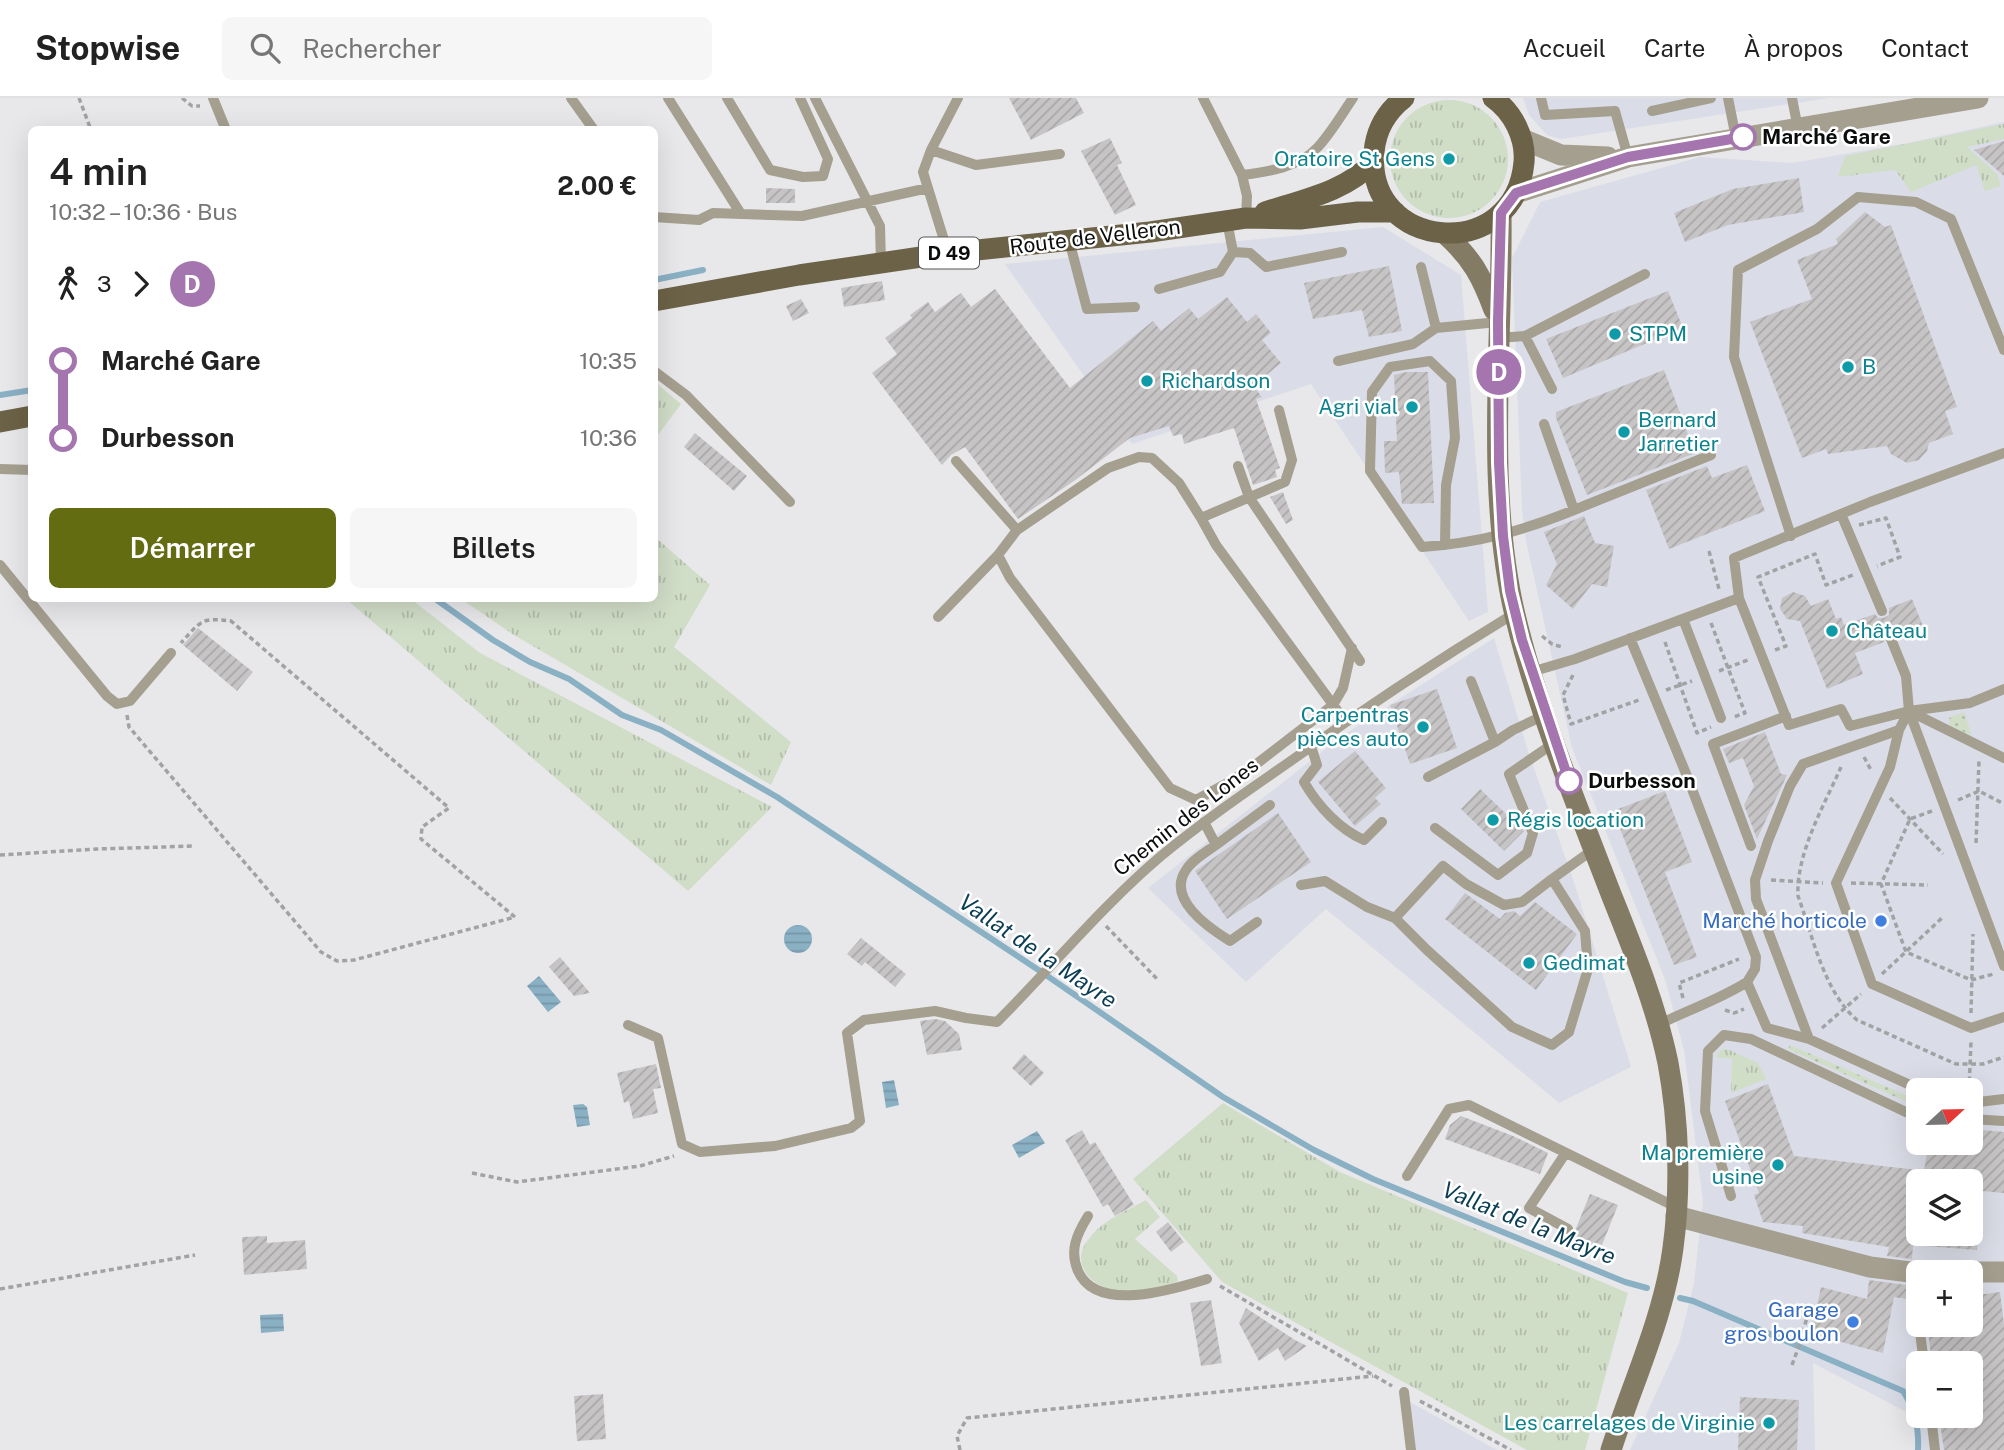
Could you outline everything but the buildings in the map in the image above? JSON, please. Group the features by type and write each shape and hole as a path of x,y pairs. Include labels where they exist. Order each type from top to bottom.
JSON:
{"main road":[{"path":"1404,98 1382,122 1375,141 1373,162 1380,189 1395,212 1410,224 1445,234 1475,230 1501,213 1516,193 1522,175 1522,139 1513,119 1493,98"},
{"name":"Route de Velleron","path":"1237,219 1325,192 1353,180 1373,162"},
{"name":"Route de Velleron","path":"658,300 948,253 1237,219 1300,219 1358,212 1395,212"},
{"path":"1501,213 1499,463 1503,536 1515,613 1554,743 1644,978 1668,1064 1674,1108 1676,1212 1668,1278 1611,1450"},
{"path":"1445,234 1462,249 1482,279 1498,330"},
{"path":"0,422 28,417"}],"street":[{"path":"1516,193 1628,157 1978,98"},
{"path":"1522,139 1561,155 1628,157"},
{"path":"1676,1212 1870,1267 1906,1272"},
{"path":"1983,1272 2004,1272"}],"lane":[{"path":"213,98 224,126"},
{"path":"571,98 591,126"},
{"path":"668,98 741,214"},
{"path":"727,98 770,170 803,177 823,176 828,159 800,98"},
{"path":"815,98 880,226 881,263"},
{"path":"948,253 923,172 958,98"},
{"path":"1159,289 1220,272 1233,252 1237,219 1247,196 1242,175 1203,98"},
{"path":"1242,175 1265,173 1295,163 1317,149 1353,98"},
{"path":"1541,98 1545,115 1615,111 1628,157"},
{"path":"1652,111 1711,98"},
{"path":"1728,98 1736,138"},
{"path":"1792,98 1798,129"},
{"path":"932,150 976,165 1060,154"},
{"path":"658,217 699,220 713,213 802,216 928,188"},
{"path":"1791,536 1734,357 1738,270 1817,229 1858,197 1916,202 1951,219 2004,350"},
{"path":"1069,240 1087,309 1135,307"},
{"path":"1233,252 1250,253 1266,267 1342,252"},
{"path":"1421,267 1436,328"},
{"path":"1338,361 1413,344 1436,328 1498,330 1525,336 1645,274"},
{"path":"1525,336 1552,389"},
{"path":"1445,545 1446,485 1455,439 1451,381 1430,361 1390,367 1371,392 1370,471 1422,547 1445,545 1503,536 1711,455"},
{"path":"658,374 686,396 790,502"},
{"path":"1200,518 1285,482 1292,460 1279,410"},
{"path":"1544,424 1574,510"},
{"path":"1787,720 1739,598 1734,558 1841,514 2004,453"},
{"path":"938,617 998,555 1017,530 1108,468 1139,457 1152,458 1179,483 1216,545 1345,722"},
{"path":"956,461 1017,530"},
{"path":"1238,466 1249,497 1360,661"},
{"path":"0,469 28,470"},
{"path":"1841,514 1882,611"},
{"path":"998,555 1010,578 1171,788 1196,800 1259,762 1333,705 1343,688 1352,648"},
{"path":"0,565 28,599"},
{"path":"1531,672 1575,659 1739,598"},
{"path":"30,602 107,696 117,704 130,701 171,653"},
{"name":"Chemin des Lones","path":"700,1152 775,1146 851,1128 860,1121 847,1033 864,1020 935,1010 998,1022 1098,916 1160,857 1204,822 1446,654 1515,613"},
{"path":"1683,619 1721,718"},
{"path":"1630,638 1687,776 1756,957 1755,969 1747,982 1658,1025"},
{"path":"1891,639 1906,676 1909,711 2004,969"},
{"path":"1471,681 1495,742"},
{"path":"1751,846 1713,744 1787,720 1841,709 1850,726 1909,711 1970,703 2004,689"},
{"path":"1909,711 1899,730 1890,767 1836,883 1872,984 1971,1028 2004,1017"},
{"path":"1909,711 2004,758"},
{"path":"1428,777 1545,715"},
{"path":"1809,1039 1756,899 1755,880 1790,786 1803,764 1899,730"},
{"path":"1435,828 1497,875 1527,853 1533,833 1509,774 1554,743"},
{"path":"1311,746 1317,765 1304,782 1311,795 1347,833 1364,840 1382,822"},
{"path":"1257,922 1230,941 1212,930 1184,901 1180,883 1186,868 1270,805"},
{"path":"1204,822 1216,845"},
{"path":"1395,918 1443,866 1466,884 1504,905 1522,902 1594,849"},
{"path":"1301,885 1325,881 1367,907 1395,918 1512,1027 1552,1045 1569,1032 1588,968 1585,932 1552,879"},
{"path":"1747,982 1767,1028 1809,1039 1906,1083"},
{"path":"628,1026 658,1038 682,1144 700,1152"},
{"path":"1731,1196 1705,1111 1708,1051 1724,1035 1751,1039 1767,1049 1906,1112"},
{"path":"1983,1101 2004,1099"},
{"path":"1407,1176 1448,1109 1469,1105 1676,1212"},
{"path":"1983,1120 2004,1121"},
{"path":"1565,1154 1529,1208 1568,1229"},
{"path":"1088,1216 1076,1236 1073,1255 1079,1274 1090,1286 1109,1295 1135,1295 1207,1279"},
{"path":"1404,1392 1411,1450"},
{"path":"1932,1428 1935,1450"}],"path":[{"path":"79,98 90,126"},
{"path":"1846,527 1886,519 1900,557 1865,571"},
{"path":"1704,611 1729,667"},
{"path":"124,702 129,727 321,952 337,961 354,960 515,917 421,839 422,827 449,808 231,621 201,621 171,653"},
{"path":"1542,636 1560,647 1571,646 1579,668 1568,681 1563,695 1571,724 1644,698"},
{"path":"1976,843 1979,747"},
{"path":"1979,791 1910,819 1881,884 1906,952 1971,980 2004,969"},
{"path":"1979,791 2004,804"},
{"path":"0,855 195,846"},
{"path":"1098,916 1159,981"},
{"path":"1683,997 1679,983 1739,959"},
{"path":"1714,1013 1727,1010 1734,1013 1756,1004"},
{"path":"472,1173 517,1182 640,1166 664,1157 700,1152"},
{"path":"0,1289 195,1255"},
{"path":"1207,1279 1373,1376 1511,1450"},
{"path":"1792,1365 1810,1306"},
{"path":"960,1450 957,1436 967,1418 1373,1376"}],"shaded area":[{"path":"1523,98 1829,98 1561,139 1547,135 1529,115"},
{"path":"2004,122 2004,1450 1920,1450 1916,1428 1983,1428 1983,1351 1906,1351 1906,1412 1813,1363 1815,1450 1630,1450 1679,1343 1694,1283 1703,1202 1684,1050 1665,979 1572,748 1526,541 1522,510 1512,258 1540,202 1700,157 1792,163 1908,143"},
{"path":"1383,227 1461,275 1488,612 1469,621 1311,384 1132,444 1005,264"},
{"path":"1494,638 1631,1067 1559,1103 1326,909 1246,982 1148,888 1342,736"},
{"path":"1408,1401 1497,1450 1416,1450"}],"green space":[{"path":"1449,100 1472,104 1491,117 1504,136 1508,159 1504,182 1491,201 1472,214 1449,218 1426,214 1407,201 1394,182 1390,159 1394,136 1407,117 1426,104"},
{"path":"2004,124 2004,139 1967,147 1997,174 2001,186 1985,191 1976,165 1911,192 1895,170 1838,177 1845,156"},
{"path":"658,385 681,404 658,435"},
{"path":"658,540 710,585 674,647 791,742 771,785 514,635 465,602 658,602"},
{"path":"350,602 415,602 480,653 772,807 688,891"},
{"path":"1964,712 1972,736 1949,725 1949,718"},
{"path":"1790,1045 1906,1095 1906,1102 1788,1049"},
{"path":"1727,1049 1758,1063 1766,1079 1731,1093 1732,1059 1716,1057 1721,1050"},
{"path":"1223,1103 1340,1172 1628,1293 1585,1450 1527,1450 1222,1282 1133,1179"},
{"path":"1146,1200 1160,1217 1135,1239 1177,1276 1178,1281 1165,1286 1120,1292 1097,1284 1082,1265 1081,1257 1088,1240 1114,1217"}],"water":[{"path":"798,925 808,929 812,939 808,949 798,953 788,949 784,939 788,929"},
{"path":"539,976 561,1002 548,1012 527,986"},
{"path":"894,1080 899,1105 886,1108 882,1082"},
{"path":"583,1104 587,1107 590,1125 577,1127 573,1105"},
{"path":"1037,1131 1045,1143 1019,1158 1012,1145"},
{"path":"283,1314 284,1331 261,1333 260,1315"}],"waterway":[{"path":"658,279 703,270"},
{"name":"Vallat de la Mayre","path":"0,395 28,391"},
{"name":"Vallat de la Mayre","path":"440,602 493,640 530,662 569,679 622,715 661,730 777,797 1043,973 1223,1097 1314,1150 1373,1179 1625,1282 1647,1288"},
{"name":"Vallat de la Mayre","path":"1680,1298 1693,1301 1903,1391 1915,1419 1918,1450"}],"bus line":[{"name":"D","path":"1569,781 1554,743 1522,640 1510,591 1503,536 1499,463 1498,322 1501,213 1516,193 1628,157 1743,137"}],"place":[{"name":"Marché Gare","path":"1743,137"},
{"name":"Oratoire St Gens","path":"1449,159"},
{"name":"STPM","path":"1615,334"},
{"name":"B","path":"1848,367"},
{"name":"Richardson","path":"1147,381"},
{"name":"Agri vial","path":"1412,407"},
{"name":"Bernard Jarretier","path":"1624,432"},
{"name":"Château","path":"1832,631"},
{"name":"Carpentras pièces auto","path":"1423,727"},
{"name":"Durbesson","path":"1569,781"},
{"name":"Régis location","path":"1493,820"},
{"name":"Marché horticole","path":"1881,921"},
{"name":"Gedimat","path":"1529,963"},
{"name":"Ma première usine","path":"1778,1165"},
{"name":"Garage gros boulon","path":"1853,1322"},
{"name":"Les carrelages de Virginie","path":"1769,1423"}]}
